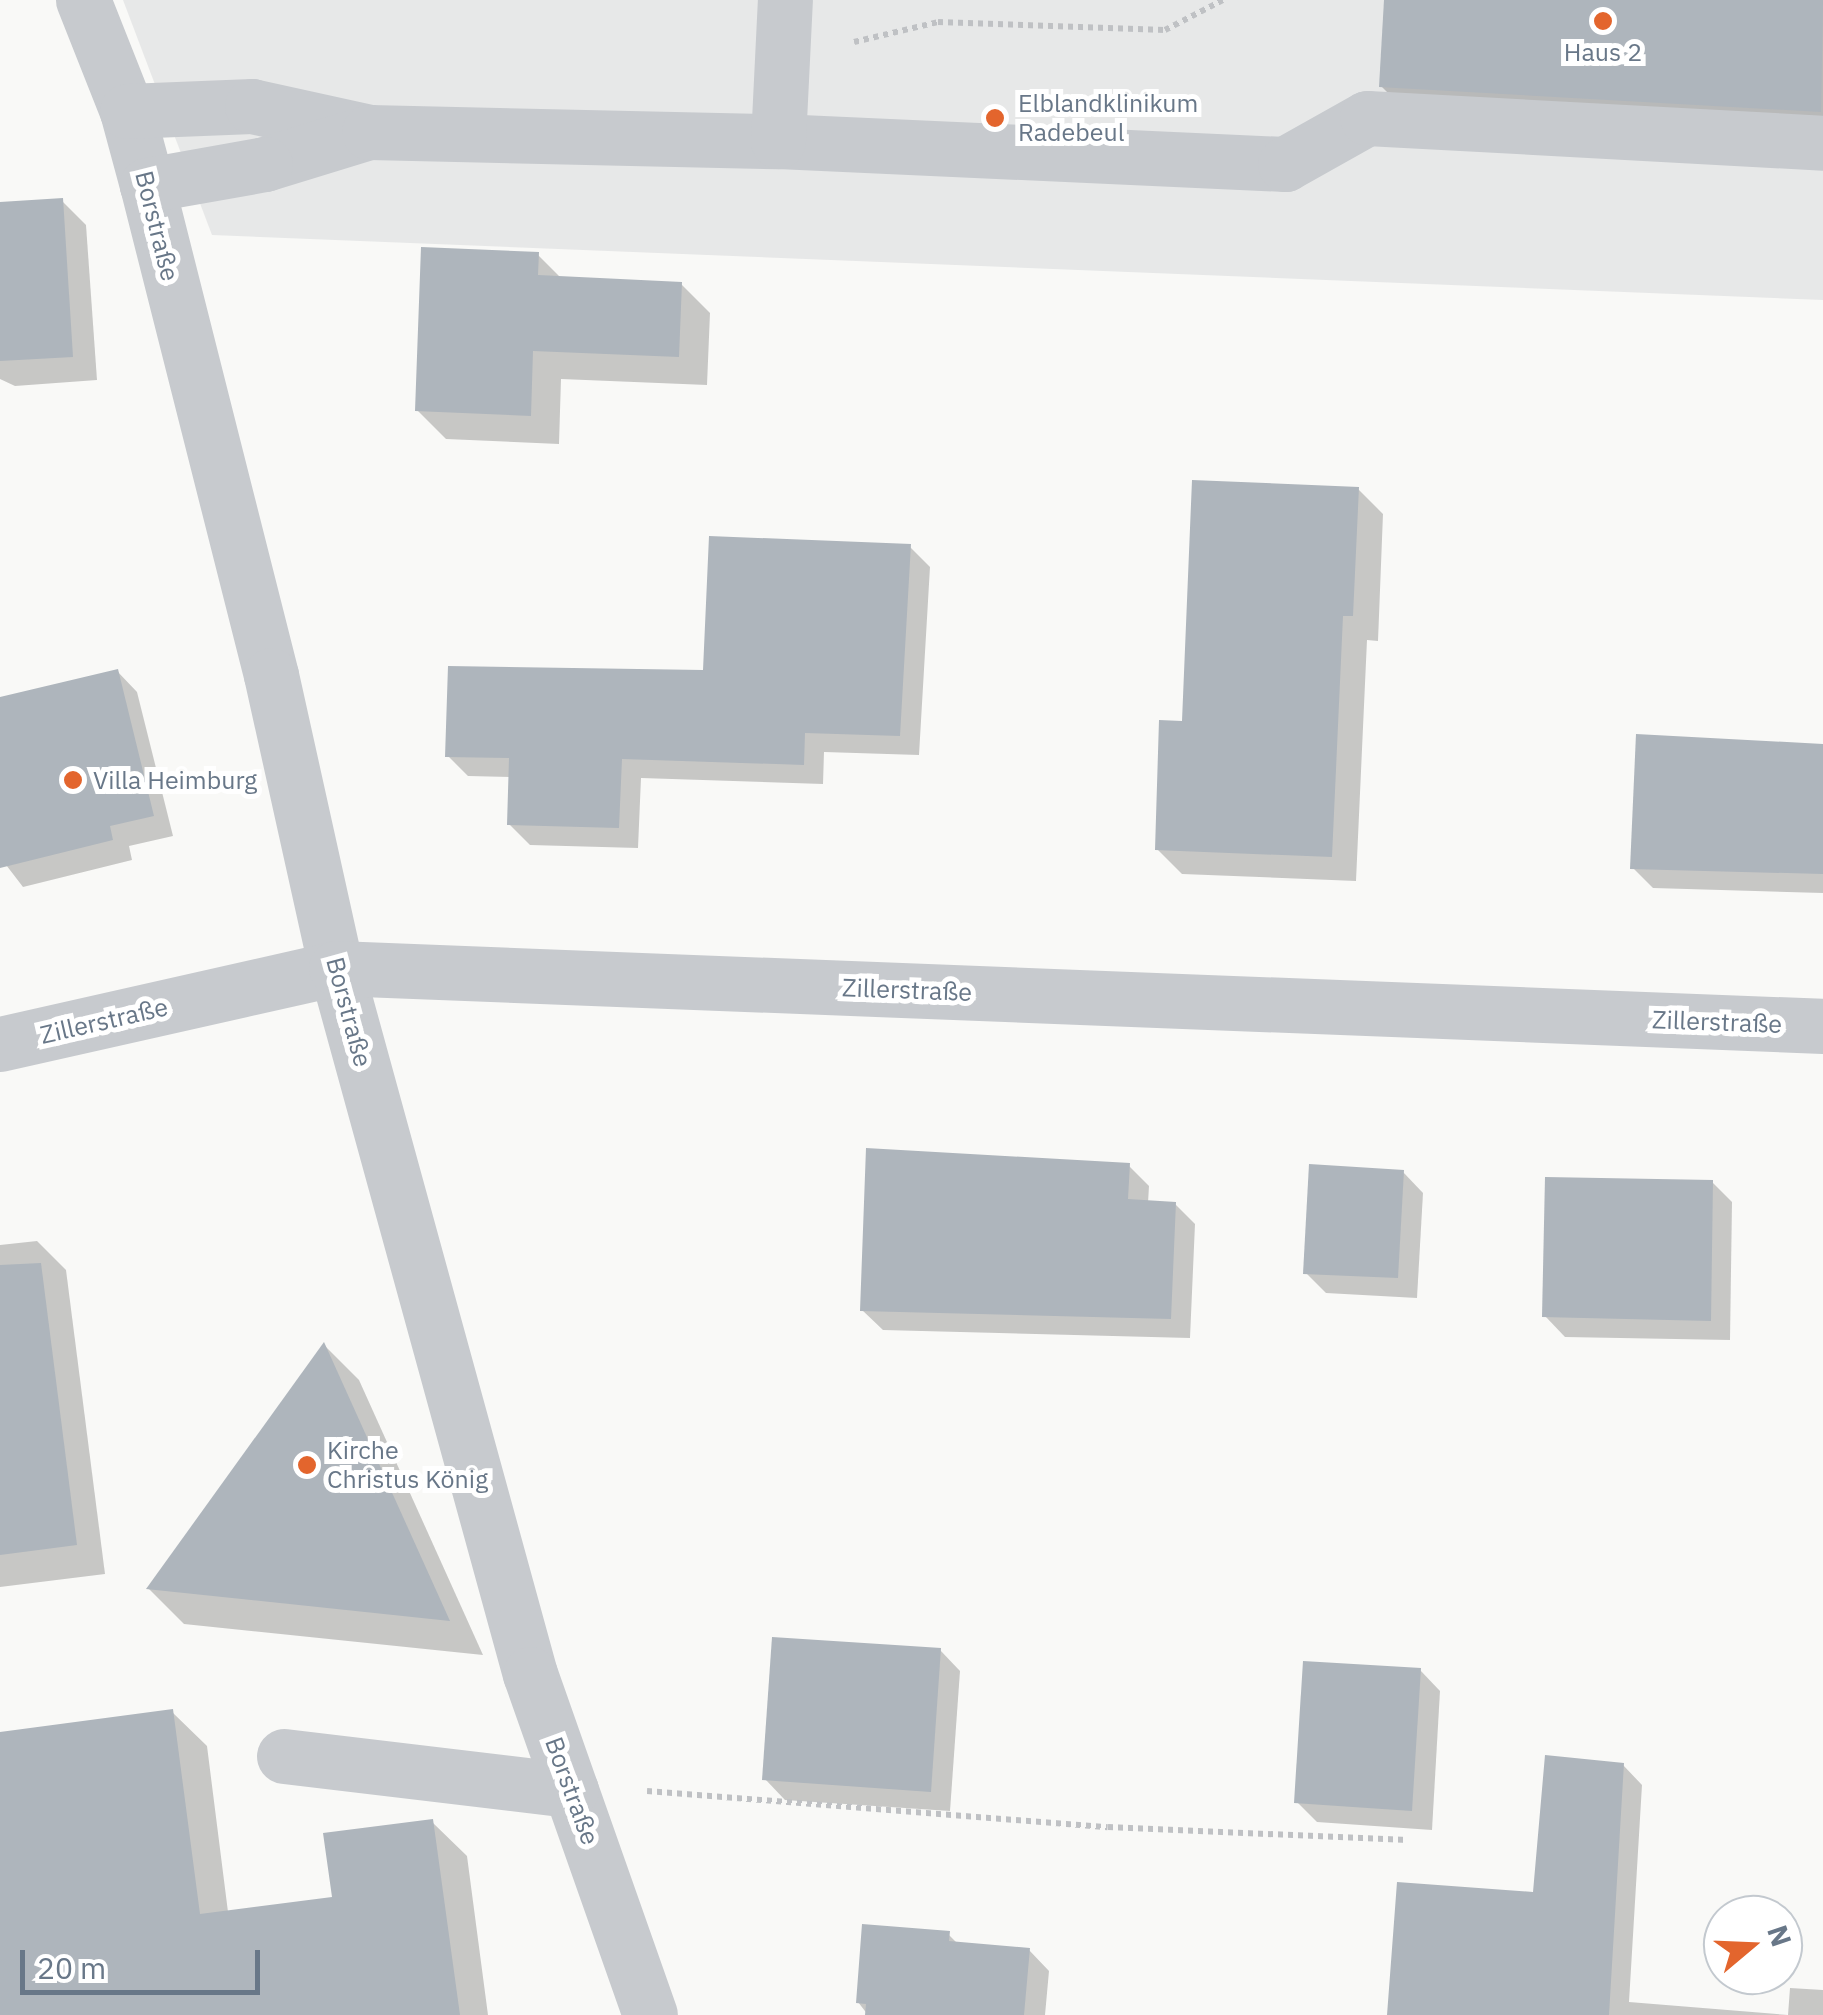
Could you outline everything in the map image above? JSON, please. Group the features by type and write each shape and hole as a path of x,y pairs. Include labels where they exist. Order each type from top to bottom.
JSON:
{"street":[{"name":"Borstraße","path":"83,0 127,111 147,185 270,675 336,968 530,1674 650,2015"},
{"path":"778,140 785,0"},
{"path":"127,111 252,106 369,132 778,140 1285,164 1367,118 1823,143"},
{"path":"147,185 265,164 369,132"},
{"name":"Zillerstraße","path":"0,1044 336,968 1823,1026"},
{"path":"284,1756 575,1799"}],"path":[{"path":"782,54 938,22 1166,30 1222,0"},
{"path":"575,1799 662,1787 1108,1827 1408,1840"}],"shaded area":[{"name":"Elblandklinikum Radebeul","path":"123,0 1823,0 1823,300 212,235"}],"building":[{"path":"1384,0 1823,0 1821,112 1379,87"},
{"path":"63,198 73,357 0,361 0,202"},
{"path":"421,247 539,252 538,275 682,282 679,357 533,351 531,416 415,411"},
{"path":"1192,480 1359,487 1353,616 1343,616 1332,857 1155,850 1159,720 1182,721"},
{"path":"709,536 911,544 900,736 805,733 804,765 622,759 619,828 507,825 509,758 445,757 448,666 703,670"},
{"name":"Villa Heimburg","path":"118,669 154,816 110,826 113,840 0,868 0,697"},
{"path":"1636,734 1823,744 1823,874 1630,869"},
{"path":"866,1148 1130,1163 1128,1199 1176,1202 1171,1319 860,1311"},
{"path":"1309,1164 1404,1170 1398,1278 1303,1274"},
{"path":"1545,1177 1713,1180 1711,1321 1542,1317"},
{"path":"41,1263 77,1545 0,1555 0,1265"},
{"name":"Kirche Christus König","path":"324,1342 450,1621 146,1589"},
{"path":"772,1637 941,1648 931,1792 762,1780"},
{"path":"1303,1661 1421,1668 1412,1811 1294,1803"},
{"path":"173,1709 200,1914 332,1897 323,1833 433,1819 460,2015 0,2015 0,1732"},
{"path":"1545,1755 1624,1763 1609,2015 1387,2015 1397,1882 1533,1892"},
{"path":"862,1924 950,1931 949,1941 1030,1948 1024,2015 865,2015 866,2004 856,2003"}],"place":[{"name":"Haus 2","path":"1603,21"},
{"name":"Elblandklinikum Radebeul","path":"995,118"},
{"name":"Villa Heimburg","path":"73,780"},
{"name":"Kirche Christus König","path":"307,1465"}]}
